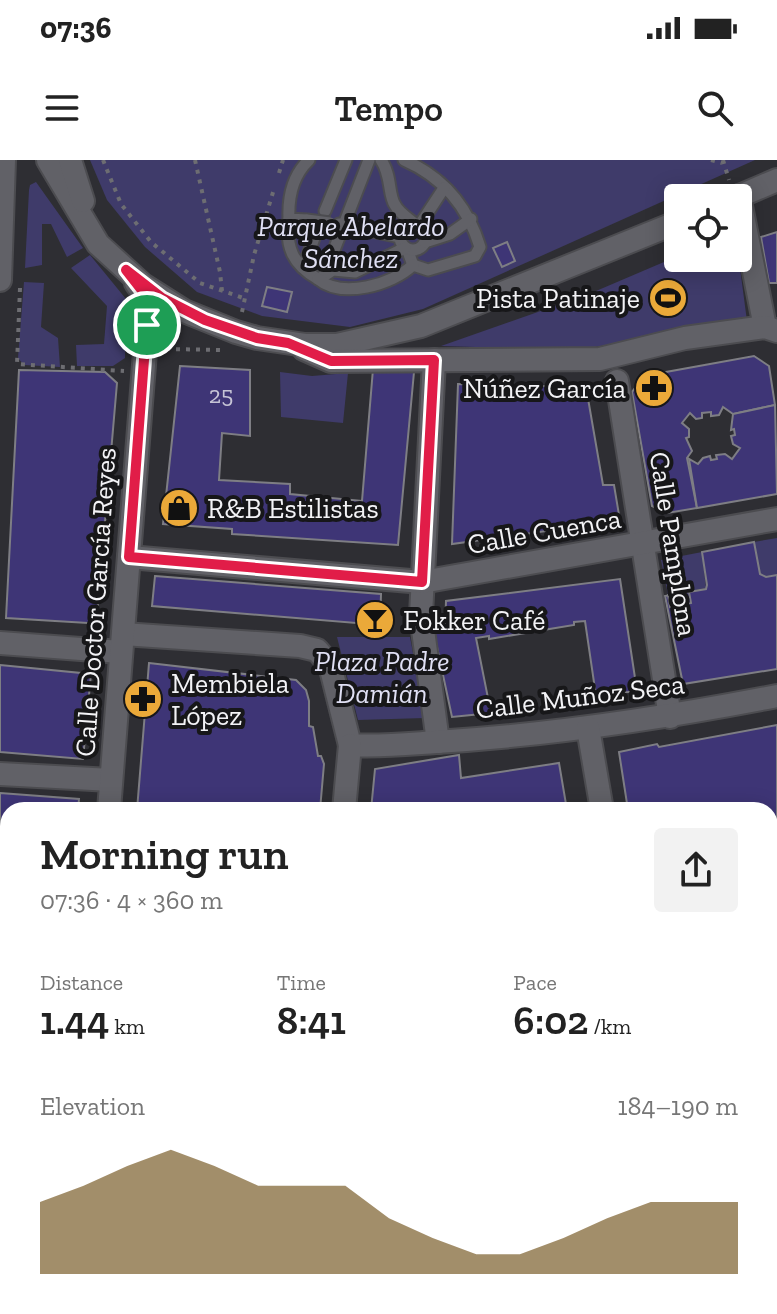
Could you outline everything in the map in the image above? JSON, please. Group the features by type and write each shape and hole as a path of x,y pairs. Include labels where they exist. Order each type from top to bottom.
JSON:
{"street":[{"path":"48,160 98,244 126,270 168,301 235,343 337,345 421,326 664,228"},
{"path":"61,160 87,212 126,270"},
{"path":"70,160 87,212"},
{"path":"3,162 10,278"},
{"path":"752,191 777,180"},
{"path":"288,343 331,361 600,359 685,338 771,329 752,255"},
{"name":"Calle Doctor García Reyes","path":"110,802 147,299 126,270"},
{"name":"Calle Doctor García Reyes","path":"141,399 149,381 157,315 168,301"},
{"path":"434,360 421,615 438,742"},
{"name":"Calle Pamplona","path":"617,381 670,717"},
{"name":"Calle Cuenca","path":"129,557 422,582 777,519"},
{"path":"0,643 300,646 317,650 330,665 350,745 345,802"},
{"name":"Calle Muñoz Seca","path":"350,745 378,747 588,728 670,717 777,696"},
{"path":"588,728 601,802"},
{"path":"0,774 111,780"}],"lane":[{"path":"309,160 299,170 293,185 287,242 296,262 334,289 354,288 402,274 413,265"},
{"path":"325,211 346,160"},
{"path":"321,277 337,224 369,160"},
{"path":"289,219 337,224 420,248 426,236 392,201 389,174 381,160"},
{"path":"404,160 417,166 444,188 471,219 480,247 475,256 428,270 413,265 404,245 405,227 417,225 444,188"},
{"path":"425,242 450,234 471,219"},
{"path":"304,267 315,235"},
{"path":"321,277 333,270 355,272 404,245"}],"path":[{"path":"103,160 121,204 151,242 200,283 246,299"},
{"path":"195,160 222,291"},
{"path":"154,348 222,350 235,343 254,255 283,160"},
{"path":"711,160 722,163"},
{"path":"10,278 17,364 126,371"}],"green space":[{"name":"Parque Abelardo Sánchez","path":"90,160 755,160 702,184 664,184 664,201 423,309 350,327 262,316 197,292 145,247 107,200"},
{"path":"36,182 83,248 67,257 51,224 42,224 42,265 25,268 29,190 30,185"},
{"path":"90,255 126,299 125,358 113,366 77,366 76,345 104,344 107,306 71,268"},
{"path":"664,262 664,272 741,272 747,321 577,350 441,346 589,294"},
{"path":"24,282 44,283 41,327 58,338 60,367 24,365 18,358"},
{"path":"280,372 312,376 348,373 343,423 281,417"},
{"path":"777,538 777,575 766,577 760,574 754,542"},
{"path":"702,552 706,588 668,595 661,560"},
{"name":"Plaza Padre Damián","path":"337,637 410,637 425,718 358,720"}],"building":[{"path":"777,232 777,283 769,283 761,237"},
{"path":"507,242 515,261 502,267 493,248"},
{"path":"267,287 292,292 287,312 262,306"},
{"path":"754,356 769,366 775,405 733,414 723,407 719,415 702,413 702,418 696,419 690,413 682,423 689,429 689,437 686,438 692,451 687,458 697,508 667,513 652,506 632,392 644,376"},
{"path":"180,366 250,370 250,436 222,433 219,480 290,484 290,494 362,501 373,369 414,372 398,545 232,534 232,529 163,524"},
{"path":"19,370 105,372 117,383 97,615 88,623 6,618"},
{"path":"458,384 586,387 603,485 614,485 620,521 452,544"},
{"path":"775,405 777,494 697,508 689,459 698,464 703,458 710,456 711,460 717,459 716,455 725,454 732,459 740,448 733,444 731,436 735,435 734,429 731,430 733,414"},
{"path":"754,542 760,574 766,577 777,575 777,669 683,684 665,596 706,589 702,552"},
{"path":"155,576 381,594 380,625 152,606"},
{"path":"620,579 637,691 596,696 585,621 574,622 574,625 489,639 489,636 476,638 491,713 452,717 434,633 445,630 446,601"},
{"path":"689,592 691,603 670,607 668,595"},
{"path":"149,663 296,680 306,690 309,726 313,727 318,756 324,764 321,802 138,802"},
{"path":"0,665 91,674 83,759 0,752"},
{"path":"777,725 777,802 627,802 619,752 657,744 659,747"},
{"path":"459,755 461,778 559,763 566,802 372,802 375,769"},
{"path":"0,793 79,799 79,802 0,802"}],"place":[{"name":"Pista Patinaje","path":"668,298"},
{"name":"Núñez García","path":"654,388"},
{"name":"R&B Estilistas","path":"179,508"},
{"name":"Fokker Café","path":"375,620"},
{"name":"Membiela López","path":"143,699"}],"route":[{"path":"126,270 143,285 184,311 236,332 288,343 331,361 434,360 422,582 129,557 147,325 147,299 126,270"}]}
